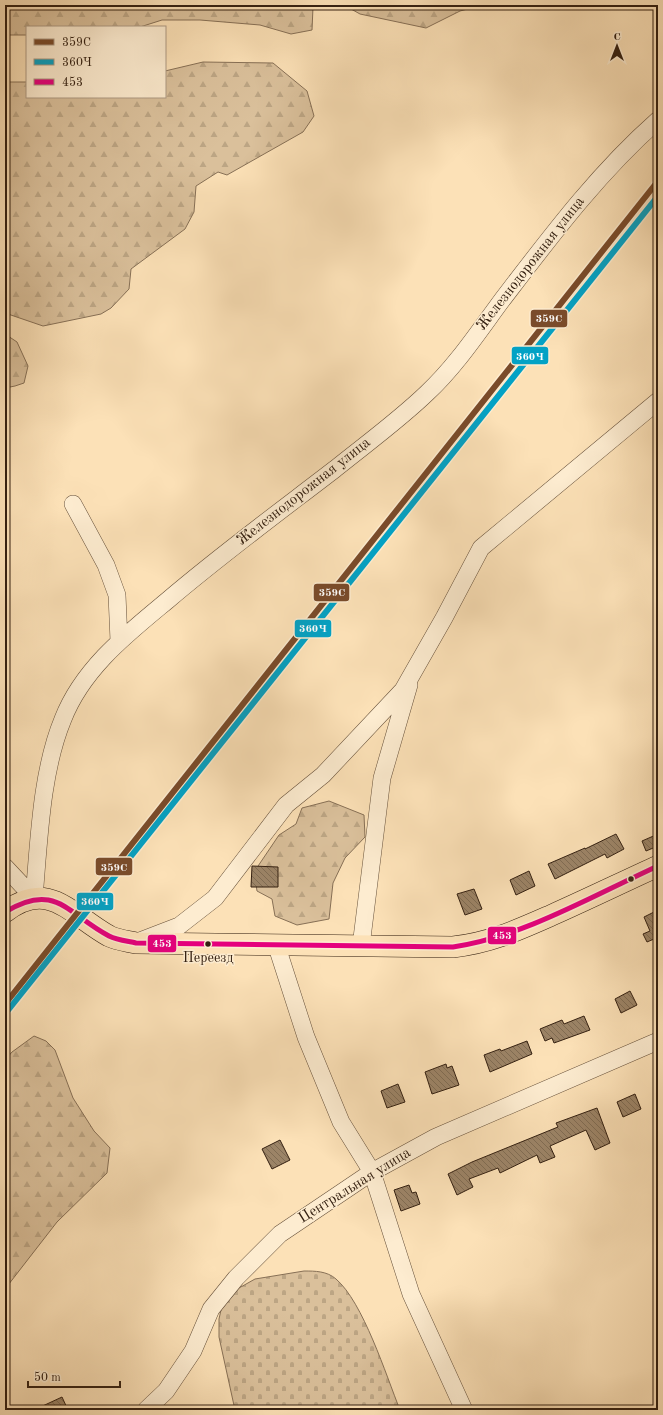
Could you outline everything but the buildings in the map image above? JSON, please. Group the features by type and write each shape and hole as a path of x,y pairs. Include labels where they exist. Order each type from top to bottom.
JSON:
{"main road":[{"path":"5,912 24,900 47,898 58,902 109,936 127,941 453,947 471,945 498,938 583,902 658,866"}],"street":[{"name":"Железнодорожная улица","path":"34,898 40,823 52,753 63,719 75,694 88,675 119,641 191,580 370,442 429,392 457,360 567,214 630,146 658,120"},
{"path":"127,941 179,926 215,898 286,805 323,775 403,690 481,548 658,401"},
{"path":"73,504 106,565 117,595 119,641"},
{"path":"361,946 382,778 414,670"},
{"path":"5,867 34,898"},
{"path":"276,944 306,1037 341,1122 372,1172 411,1294 464,1410"},
{"name":"Центральная улица","path":"146,1410 166,1391 193,1351 211,1310 236,1278 280,1234 372,1172 436,1137 658,1041"}],"green space":[{"path":"5,5 315,5 313,7 312,30 291,34 260,25 200,20 162,20 143,26 26,26 26,35 5,35"},
{"path":"344,5 483,5 460,11 426,28 360,14"},
{"path":"203,62 273,63 307,91 314,116 303,132 227,175 218,172 196,186 194,212 185,229 131,269 129,289 111,308 101,314 43,326 5,313 5,82 26,82 26,98 166,98 166,71"},
{"path":"5,334 17,342 28,366 24,383 5,388"},
{"path":"329,801 364,815 365,837 345,858 333,883 329,919 297,925 275,916 272,899 257,891 254,872 279,835 296,824 302,808"},
{"path":"34,1036 46,1041 55,1050 73,1098 94,1131 110,1148 107,1173 57,1222 5,1289 5,1060 12,1052"},
{"path":"304,1271 317,1271 329,1274 346,1290 355,1304 373,1340 400,1410 235,1410 219,1337 219,1319 221,1310 239,1288 255,1279"}],"transit line":[{"name":"359С","path":"5,1004 658,181"},
{"name":"360Ч","path":"5,1014 658,196"},
{"name":"453","path":"5,912 22,903 37,900 49,900 60,904 109,936 136,943 453,947 479,942 532,925 658,866"}],"place":[{"name":"Переезд","path":"208,944"}]}
